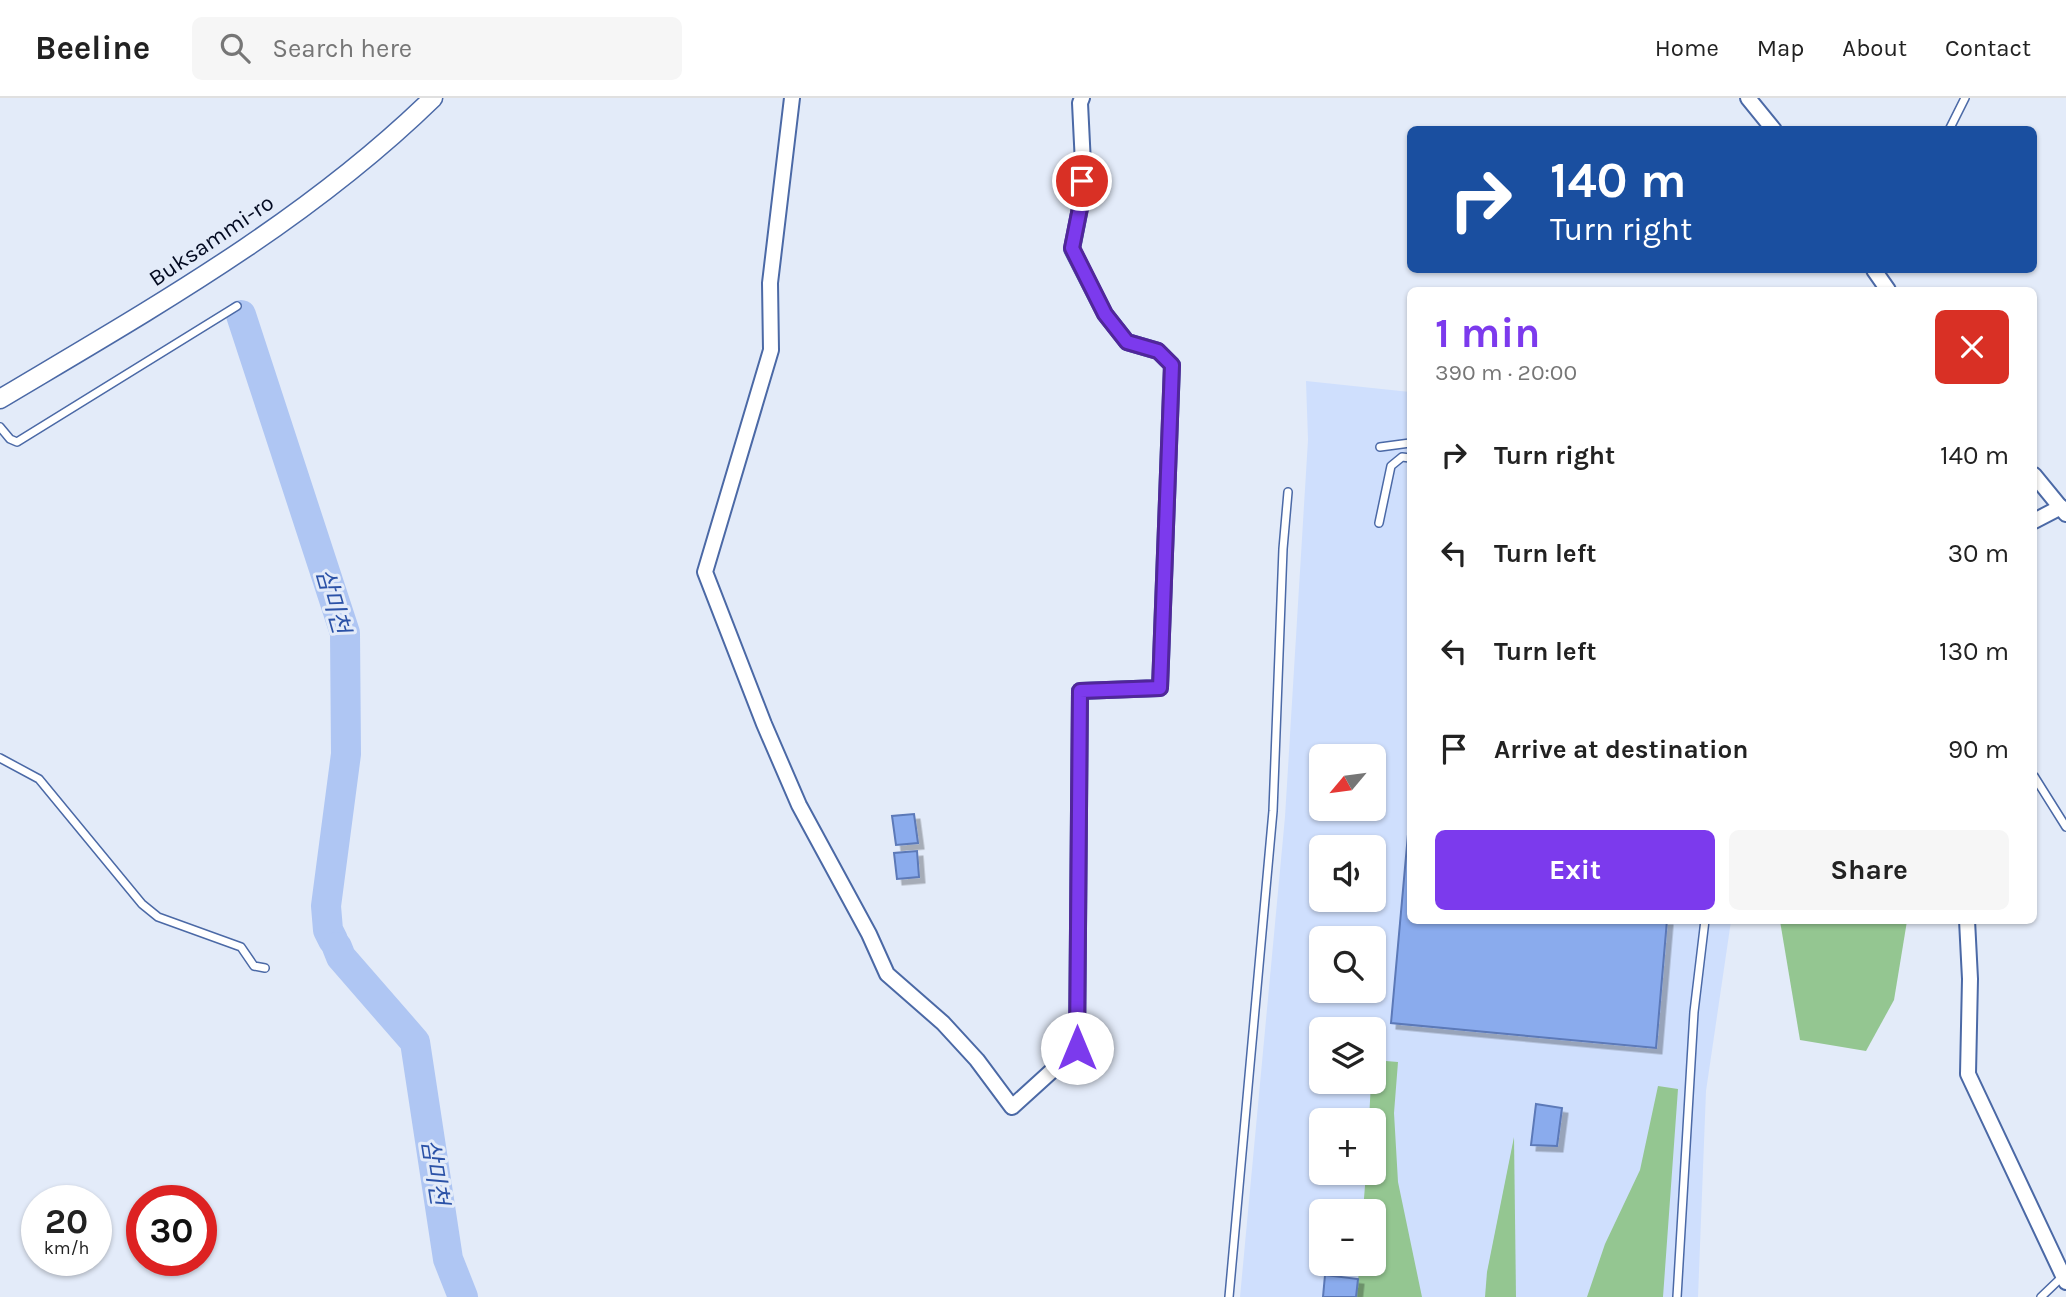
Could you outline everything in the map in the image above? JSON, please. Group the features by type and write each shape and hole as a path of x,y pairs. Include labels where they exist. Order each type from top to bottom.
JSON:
{"street":[{"name":"Buksammi-ro","path":"0,399 228,260 318,195 433,98"},
{"path":"792,98 770,283 771,350 705,572 764,724 799,805 869,934 887,974 943,1023 977,1060 1012,1107 1077,1048 1080,691 1160,688 1172,365 1158,351 1127,342 1105,314 1072,248 1082,198 1082,98"},
{"path":"1748,98 1771,126"},
{"path":"2037,478 2063,510 2037,520"},
{"path":"1967,924 1970,979 1968,1074 2065,1279"}],"lane":[{"path":"1951,126 1965,98"},
{"path":"0,427 10,439 17,442 237,306"},
{"path":"1380,447 1407,443"},
{"path":"1379,523 1391,466 1402,457 1407,458"},
{"path":"1229,1297 1273,811 1283,549 1288,492"},
{"path":"0,758 39,779 142,904 158,917 241,947 254,966 265,968"},
{"path":"2037,781 2066,827"},
{"path":"1676,1297 1693,1025 1705,924"},
{"path":"2040,1297 2065,1279"}],"shaded area":[{"path":"1306,381 1407,392 1407,924 1731,924 1706,1091 1698,1297 1240,1297 1285,817 1308,440"}],"green space":[{"path":"1781,924 1907,924 1894,1000 1866,1051 1800,1040"},
{"path":"1386,1061 1398,1062 1394,1113 1398,1182 1422,1297 1356,1297 1359,1276 1386,1276 1386,1199 1364,1199 1365,1185 1386,1185 1386,1108 1370,1108 1370,1094 1386,1094"},
{"path":"1658,1086 1678,1089 1663,1297 1587,1297 1605,1244 1640,1170"},
{"path":"1514,1137 1516,1297 1485,1297 1487,1272"}],"building":[{"path":"914,814 918,843 896,845 892,816"},
{"path":"1407,845 1407,924 1667,924 1656,1048 1391,1023"},
{"path":"917,851 919,877 897,879 894,853"},
{"path":"1536,1104 1562,1108 1557,1146 1531,1145"},
{"path":"1325,1276 1358,1279 1356,1297 1323,1297"}],"waterway":[{"name":"삼미천","path":"241,315 345,633 346,754 326,906 328,930 333,940"},
{"name":"삼미천","path":"337,947 341,957 415,1042 448,1259 463,1297"}],"route":[{"path":"1077,1048 1080,691 1160,688 1172,365 1158,351 1127,342 1105,314 1072,248 1082,198 1082,181"}]}
